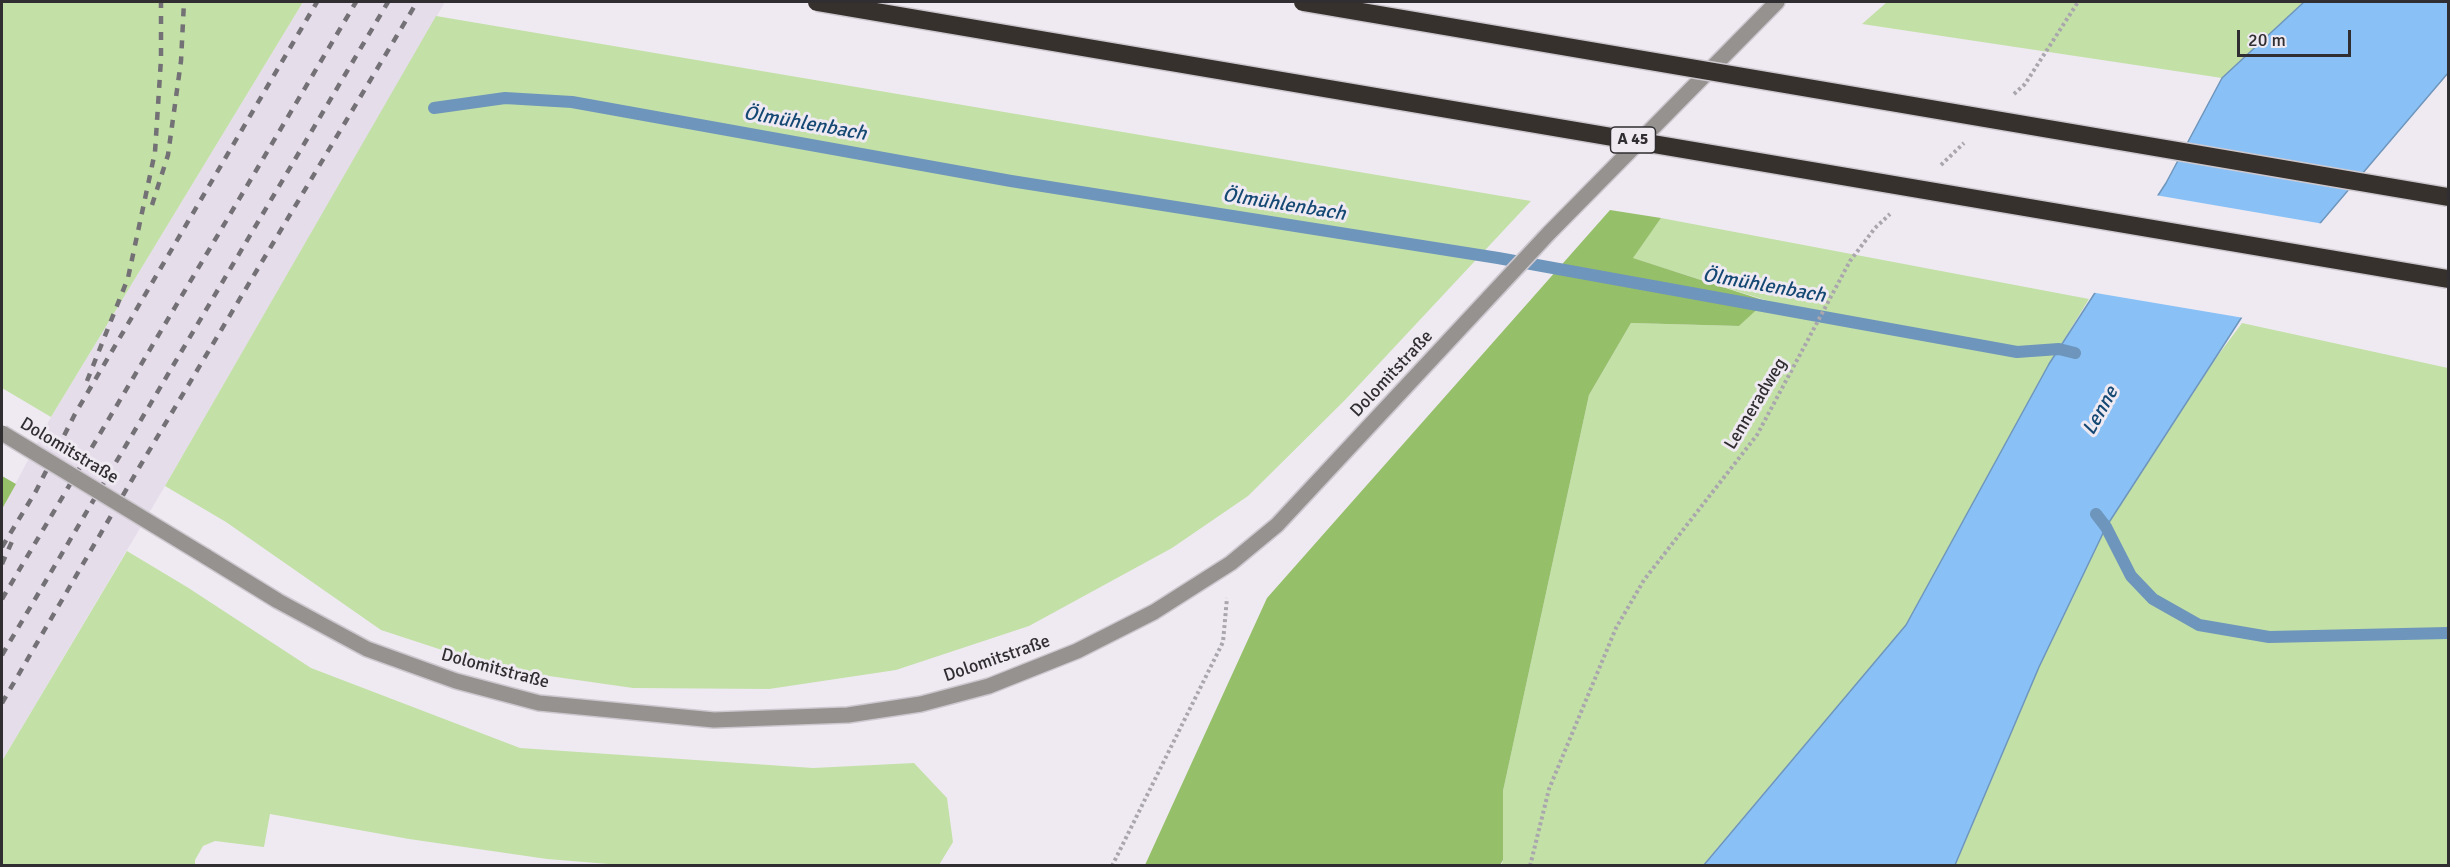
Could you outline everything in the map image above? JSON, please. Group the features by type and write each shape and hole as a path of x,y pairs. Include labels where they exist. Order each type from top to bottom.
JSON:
{"highway":[{"name":"A 45","path":"817,2 2448,279"},
{"path":"1303,2 2448,197"}],"street":[{"name":"Dolomitstraße","path":"2,433 278,601 367,649 456,681 539,704 714,720 848,715 921,704 989,686 1077,651 1154,612 1231,563 1277,525 1549,233 1777,2"}],"path":[{"path":"2008,100 2025,84 2078,2"},
{"path":"1934,172 1967,140"},
{"name":"Lenneradweg","path":"1530,866 1549,789 1616,628 1644,580 1757,435 1788,380 1828,298 1850,261 1875,228 1892,212"},
{"path":"1112,866 1223,642 1231,563"}],"shaded area":[{"path":"303,2 445,2 165,486 2,761 2,509 51,417"}],"green space":[{"path":"2,2 303,2 51,417 2,388"},
{"path":"1887,2 2304,2 2222,78 1862,24"},
{"path":"436,16 1531,201 1345,400 1248,496 1172,548 1029,626 896,670 769,689 633,688 500,669 381,630 226,522 165,486"},
{"path":"1610,210 1661,218 1633,258 1766,301 1739,326 1631,323 1589,395 1503,791 1503,860 1500,865 1145,865 1267,598"},
{"path":"1661,218 2089,299 2049,364 1906,625 1703,865 1501,866 1503,860 1503,791 1589,395 1631,323 1739,326 1765,300 1632,258"},
{"path":"2242,323 2448,368 2448,865 1955,866 2039,667 2106,527 2216,358"},
{"path":"2,476 16,484 2,509"},
{"path":"127,551 187,587 311,668 520,748 813,768 914,763 947,798 953,842 939,865 621,865 547,859 409,839 270,814 264,847 215,841 203,846 195,860 195,865 2,865 2,761"}],"water":[{"name":"Lenne","path":"2304,2 2448,2 2448,73 2247,309 2106,527 2039,667 1955,865 1703,866 1906,625 2049,364 2166,183 2222,78"}],"pier":[{"path":"2155,195 2324,224 2244,318 2090,292"}],"waterway":[{"name":"Ölmühlenbach","path":"434,108 505,98 572,102 1011,181 1498,258 2017,352 2059,349 2075,353"},
{"path":"2096,514 2106,527 2131,576 2153,599 2199,625 2269,637 2448,633"}],"railway":[{"path":"87,381 128,278 155,152 161,59 161,2"},
{"path":"152,205 168,155 181,61 184,2"},
{"path":"2,547 36,491 75,414 317,2"},
{"path":"2,599 356,2"},
{"path":"2,655 388,2"},
{"path":"2,703 140,466 417,2"},
{"path":"2,564 13,539"}]}
